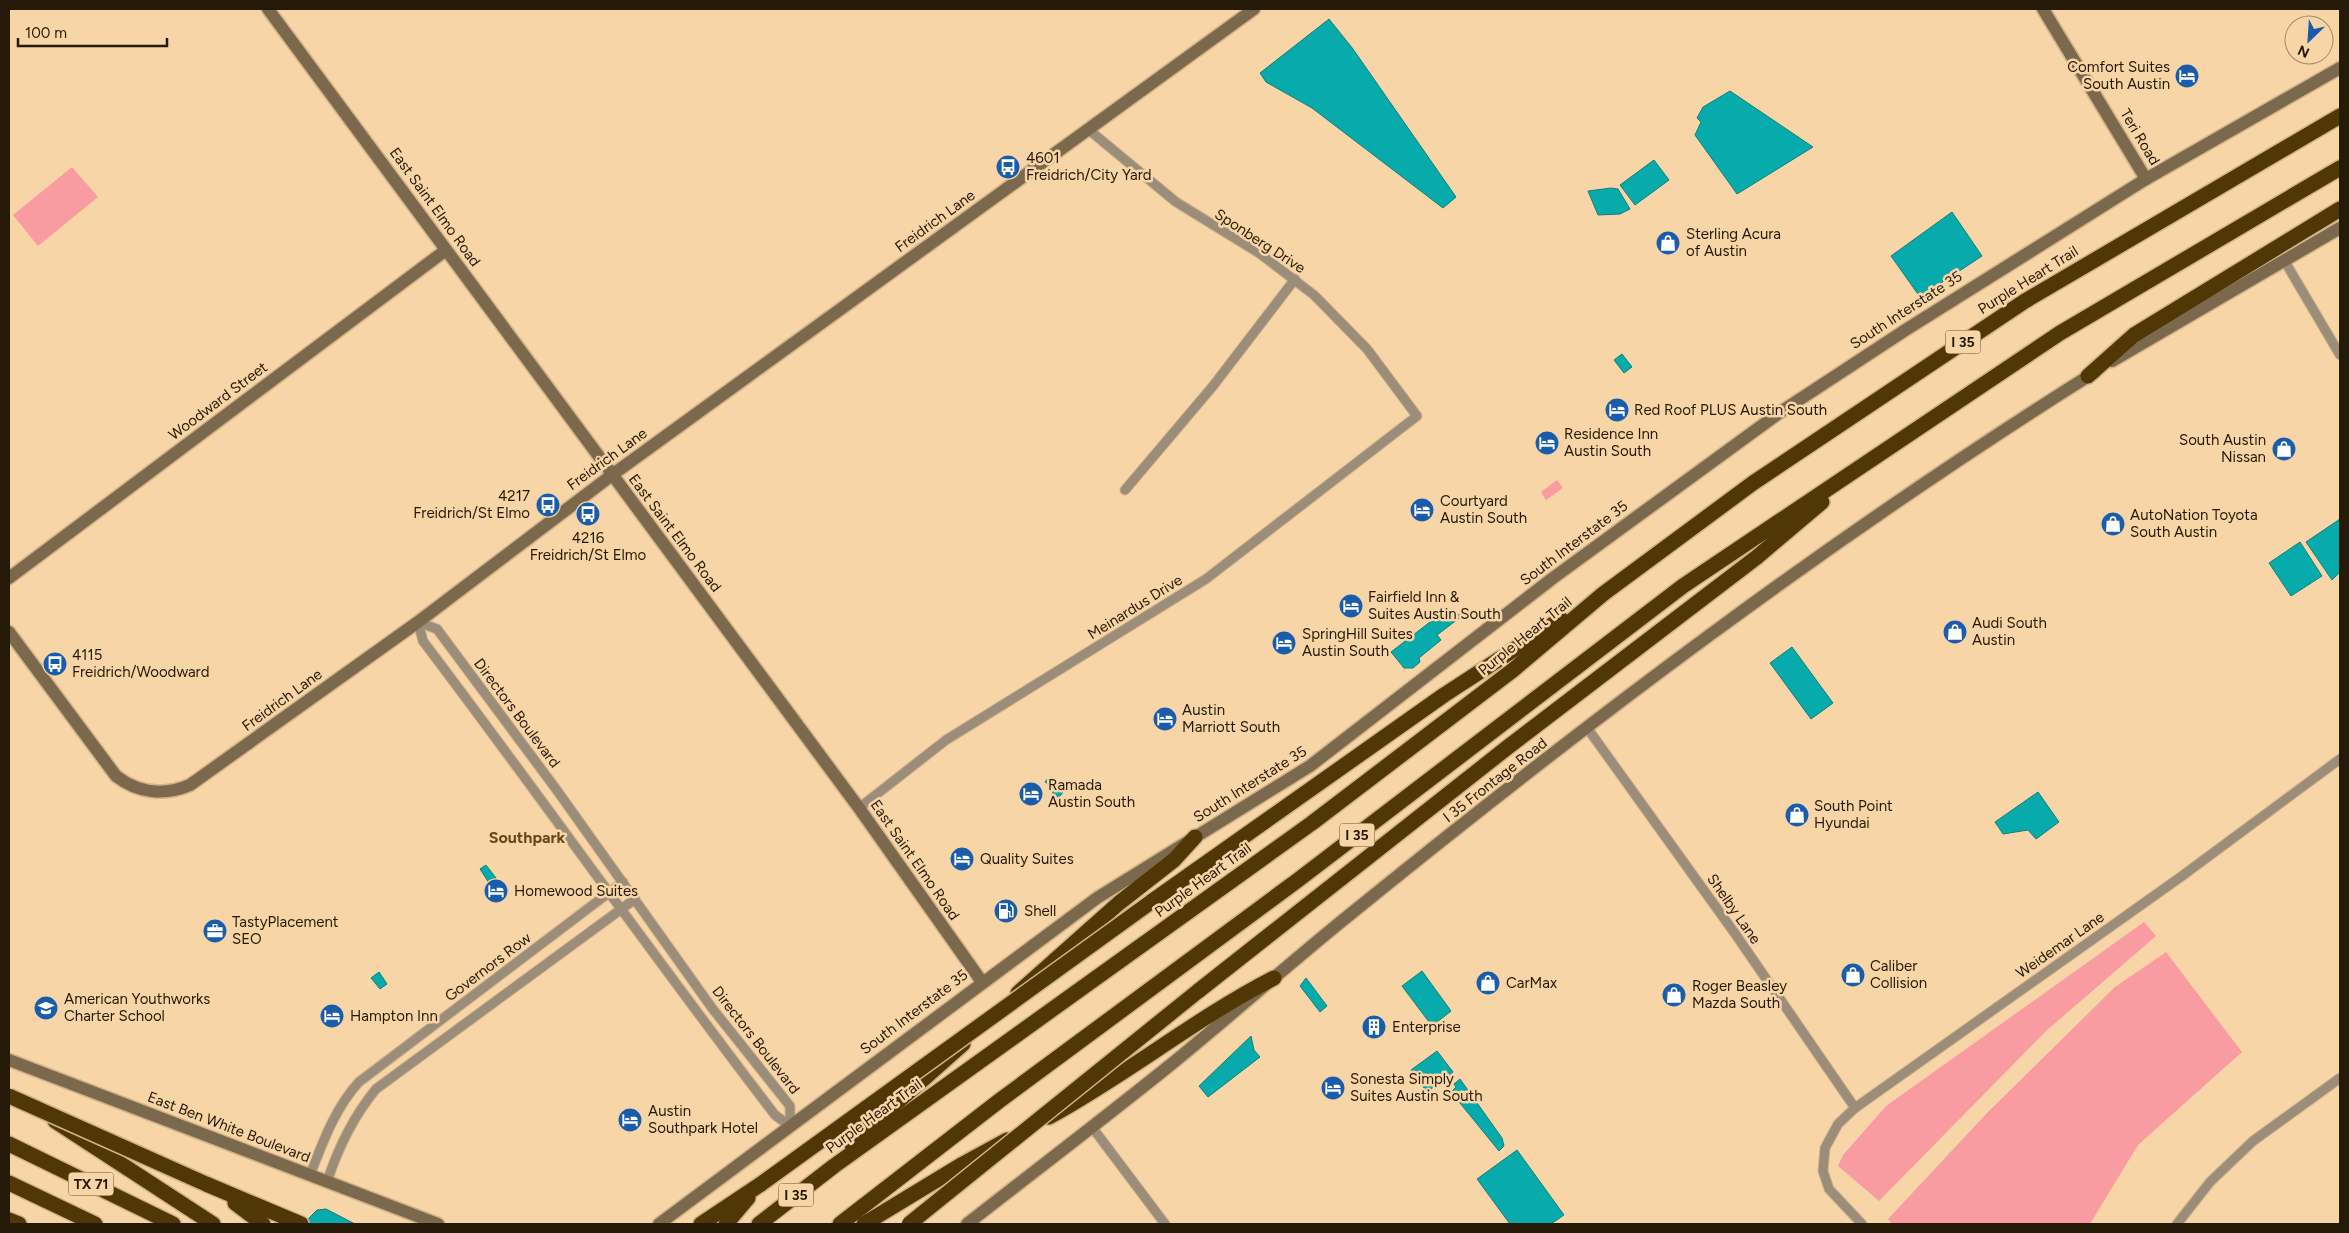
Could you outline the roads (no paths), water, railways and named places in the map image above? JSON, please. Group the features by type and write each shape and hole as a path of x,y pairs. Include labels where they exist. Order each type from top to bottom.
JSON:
{"highway":[{"name":"Purple Heart Trail","path":"759,1224 834,1166 1312,824 1513,670 1603,594 1760,478 2025,301 2340,116"},
{"name":"I 35","path":"840,1224 1015,1089 1298,880 1683,586 2060,333 2340,168"},
{"path":"2088,376 2134,335 2340,209"},
{"path":"909,1224 1508,747 1758,557 1879,453"},
{"path":"701,1224 761,1184 1151,902 1444,695 1521,644 1603,594"},
{"path":"834,1166 864,1132 944,1062 1034,977 1174,860 1195,838"},
{"path":"864,1224 963,1164 1058,1112 1237,997 1274,978"},
{"path":"9,1091 213,1224"},
{"path":"9,1096 206,1184 301,1224"},
{"name":"TX 71","path":"9,1144 173,1224"},
{"name":"TX 71","path":"9,1182 95,1224"},
{"path":"206,1184 263,1224"},
{"path":"726,1224 761,1184"},
{"path":"9,1220 19,1224"}],"main road":[{"name":"East Saint Elmo Road","path":"268,9 858,808 982,982"},
{"name":"Freidrich Lane","path":"9,632 111,770 122,780 136,787 160,792 182,788 198,781 418,622 612,476 1254,9"},
{"name":"Teri Road","path":"2043,9 2146,180"},
{"name":"South Interstate 35","path":"663,1222 1097,898 1310,766 1553,578 1779,413 1907,329 2146,180 2340,68"},
{"path":"2088,376 2155,334 2340,228"},
{"name":"Woodward Street","path":"9,578 446,250"},
{"name":"I 35 Frontage Road","path":"1274,978 1360,907 1588,729 1742,612 1836,543 1932,477 2088,376"},
{"path":"967,1224 1092,1127 1274,978"},
{"name":"East Ben White Boulevard","path":"9,1060 438,1224"}],"street":[{"name":"Sponberg Drive","path":"1089,130 1176,202 1259,253 1329,309 1356,336 1417,416"},
{"path":"2284,260 2340,355"},
{"path":"1125,490 1213,386 1295,280"},
{"name":"Meinardus Drive","path":"858,808 946,740 1206,579 1417,416"},
{"name":"Directors Boulevard","path":"418,622 437,629 623,882 712,1008 790,1106 790,1126"},
{"name":"Directors Boulevard","path":"418,622 423,640 700,1016 775,1115 790,1126"},
{"name":"Shelby Lane","path":"1588,729 1736,935 1855,1108"},
{"name":"Weidemar Lane","path":"1862,1224 1829,1189 1823,1171 1825,1148 1838,1124 1855,1108 2182,876 2340,759"},
{"name":"Governors Row","path":"310,1175 335,1116 347,1095 360,1082 623,882"},
{"name":"Governors Row","path":"327,1182 336,1156 351,1125 362,1106 376,1089 635,899"},
{"path":"700,1016 712,1008"},
{"path":"2177,1224 2210,1182 2253,1141 2340,1078"},
{"path":"1092,1127 1165,1224"}],"water":[{"path":"1329,19 1353,49 1456,197 1443,208 1312,108 1266,82 1260,73"},
{"path":"1730,91 1813,147 1737,194 1695,135 1701,122 1697,118 1703,107"},
{"path":"1654,160 1669,180 1635,205 1620,185"},
{"path":"1618,189 1630,209 1620,214 1598,215 1588,191"},
{"path":"1952,212 1982,256 1920,297 1891,256"},
{"path":"1622,354 1632,367 1624,373 1614,360"},
{"path":"2340,519 2340,572 2332,580 2306,542"},
{"path":"2300,542 2322,576 2291,596 2269,563"},
{"path":"1466,613 1437,635 1441,640 1419,658 1420,662 1413,668 1404,668 1391,652 1430,622"},
{"path":"1792,647 1833,703 1811,719 1770,663"},
{"path":"1052,777 1055,784 1063,792 1060,796 1056,797 1050,789 1051,786 1045,782 1048,778"},
{"path":"2038,792 2059,822 2036,839 2028,830 2003,834 1995,822"},
{"path":"486,865 496,878 489,883 480,869"},
{"path":"1422,971 1451,1011 1432,1026 1402,986"},
{"path":"379,972 387,984 380,989 371,978"},
{"path":"1306,978 1327,1006 1320,1012 1300,986"},
{"path":"1251,1036 1254,1050 1260,1057 1208,1097 1199,1086"},
{"path":"1437,1051 1453,1072 1427,1092 1411,1070"},
{"path":"1460,1079 1502,1138 1504,1146 1499,1151 1451,1092 1456,1087 1454,1084"},
{"path":"1517,1150 1564,1215 1551,1224 1510,1224 1477,1179"},
{"path":"326,1209 355,1224 307,1224 309,1218 317,1210"}],"place":[{"name":"Comfort Suites South Austin","path":"2187,76"},
{"name":"4601 Freidrich/City Yard","path":"1008,167"},
{"name":"Sterling Acura of Austin","path":"1668,243"},
{"name":"Red Roof PLUS Austin South","path":"1617,410"},
{"name":"Residence Inn Austin South","path":"1547,443"},
{"name":"South Austin Nissan","path":"2284,449"},
{"name":"4217 Freidrich/St Elmo","path":"548,505"},
{"name":"Courtyard Austin South","path":"1422,510"},
{"name":"4216 Freidrich/St Elmo","path":"588,514"},
{"name":"AutoNation Toyota South Austin","path":"2113,524"},
{"name":"Fairfield Inn & Suites Austin South","path":"1351,606"},
{"name":"Audi South Austin","path":"1955,632"},
{"name":"SpringHill Suites Austin South","path":"1284,643"},
{"name":"4115 Freidrich/Woodward","path":"55,664"},
{"name":"Austin Marriott South","path":"1165,719"},
{"name":"Ramada Austin South","path":"1031,794"},
{"name":"South Point Hyundai","path":"1797,815"},
{"name":"Quality Suites","path":"962,859"},
{"name":"Homewood Suites","path":"496,891"},
{"name":"Shell","path":"1006,911"},
{"name":"TastyPlacement SEO","path":"215,931"},
{"name":"Caliber Collision","path":"1853,975"},
{"name":"CarMax","path":"1488,983"},
{"name":"Roger Beasley Mazda South","path":"1674,995"},
{"name":"American Youthworks Charter School","path":"46,1008"},
{"name":"Hampton Inn","path":"332,1016"},
{"name":"Enterprise","path":"1374,1027"},
{"name":"Sonesta Simply Suites Austin South","path":"1333,1088"},
{"name":"Austin Southpark Hotel","path":"630,1120"}],"district":[{"name":"Southpark","path":"527,837"}]}
